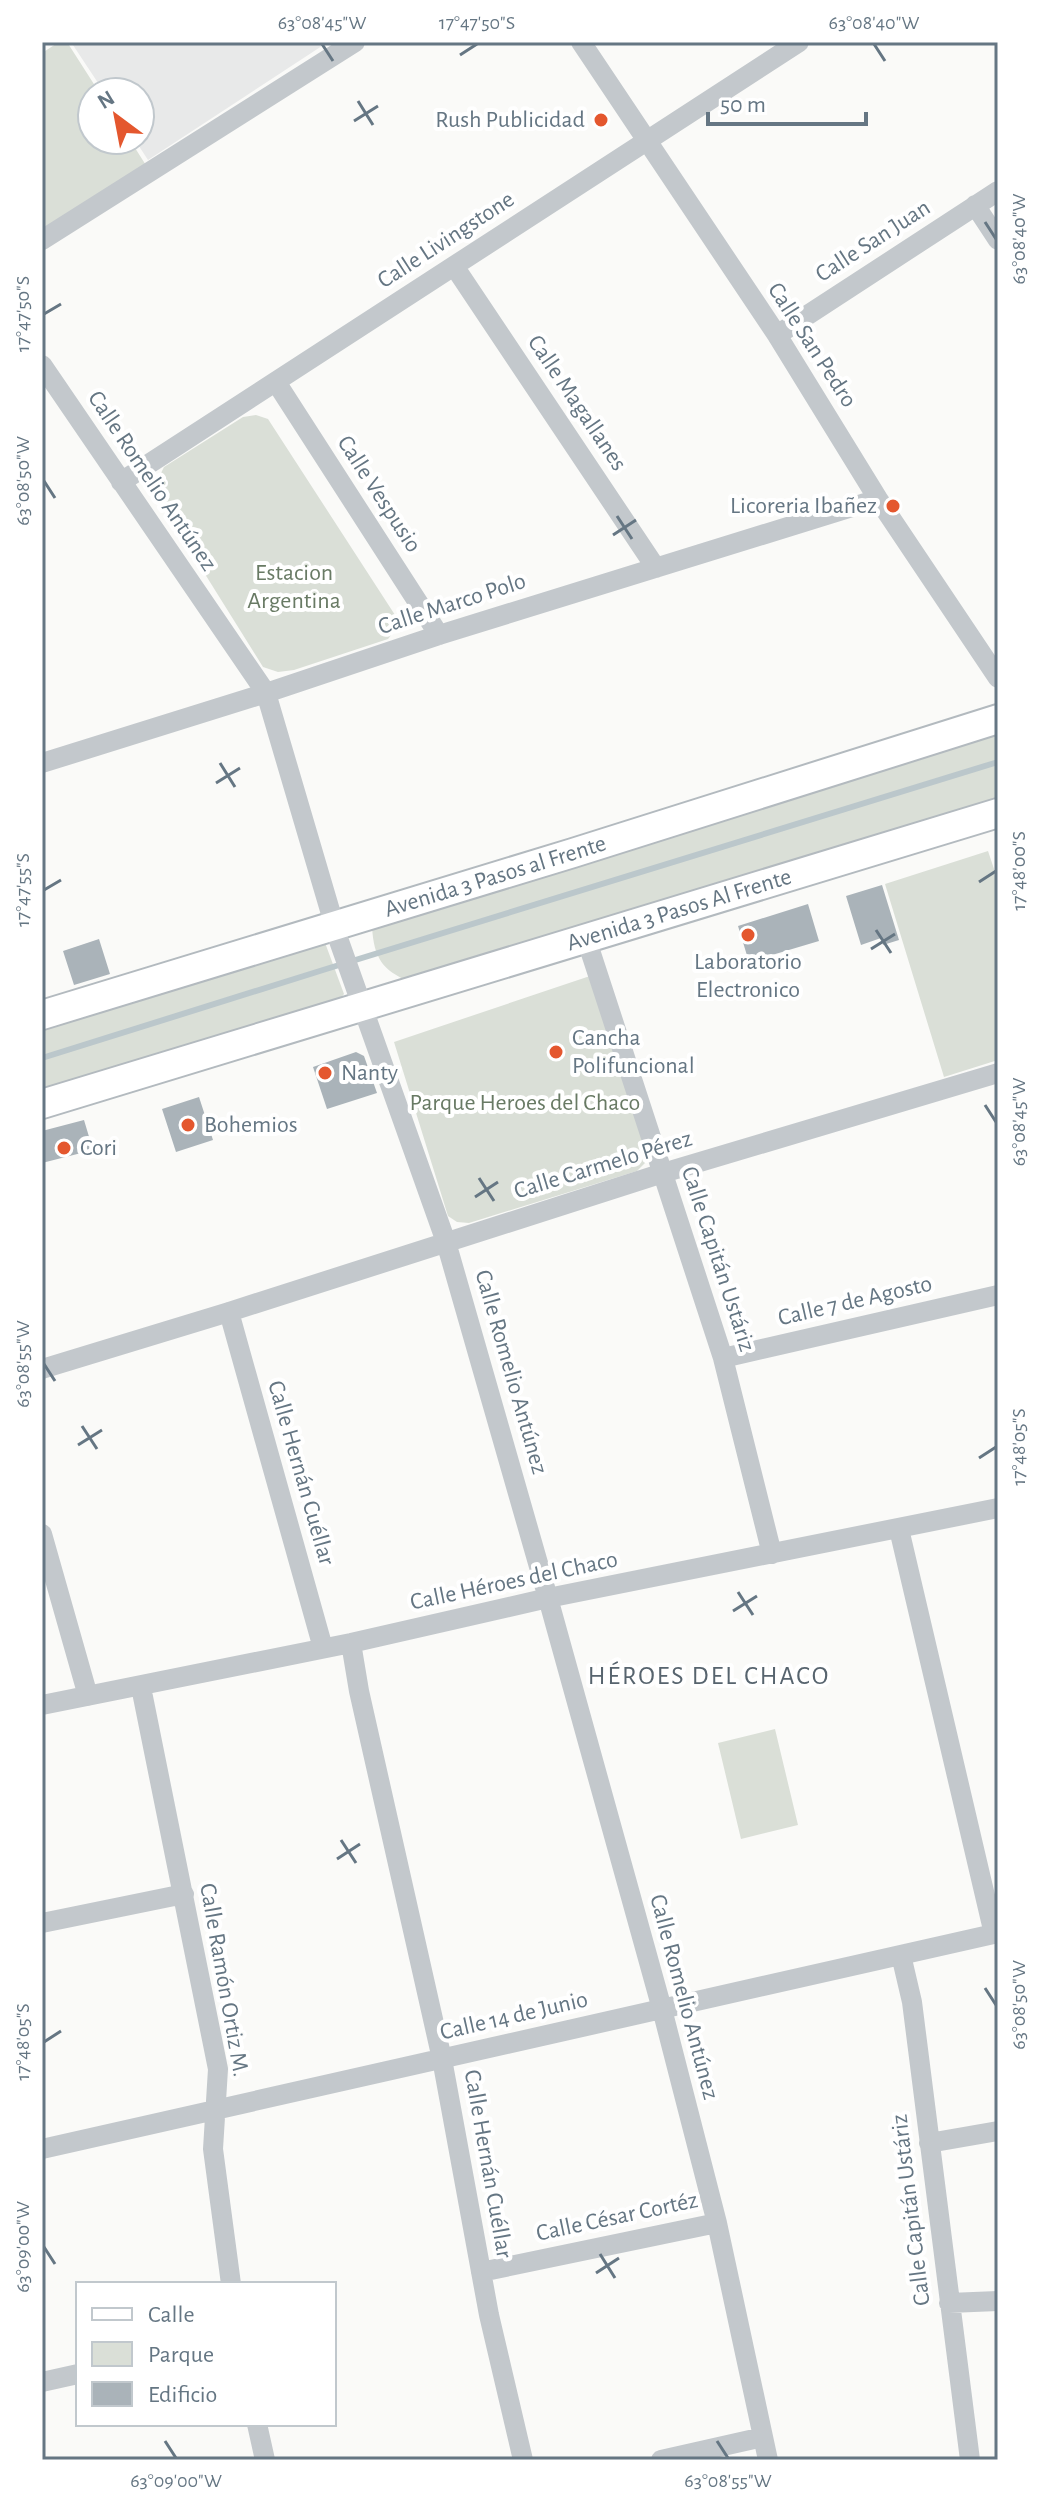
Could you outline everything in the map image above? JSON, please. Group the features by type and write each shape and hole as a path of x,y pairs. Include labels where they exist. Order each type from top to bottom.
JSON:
{"main road":[{"name":"Avenida 3 Pasos al Frente","path":"42,1015 336,933 998,719"},
{"name":"Avenida 3 Pasos Al Frente","path":"359,997 586,938 998,813"},
{"path":"42,1104 359,997"}],"street":[{"path":"42,240 355,42"},
{"name":"Calle San Pedro","path":"581,42 645,142 777,335 878,499 998,678"},
{"name":"Calle Livingstone","path":"121,482 799,42"},
{"name":"Calle San Juan","path":"777,335 998,191"},
{"path":"975,205 998,240"},
{"name":"Calle Magallanes","path":"454,266 656,568"},
{"name":"Calle Romelio Antúnez","path":"42,365 266,693 336,933 446,1242 548,1598 662,2009 717,2223 768,2460"},
{"name":"Calle Vespusio","path":"276,382 439,635"},
{"name":"Calle Marco Polo","path":"42,763 439,635 878,499"},
{"name":"Calle Capitán Ustáriz","path":"586,938 723,1358 772,1554"},
{"name":"Calle Carmelo Pérez","path":"42,1369 663,1173 998,1073"},
{"name":"Calle 7 de Agosto","path":"723,1358 998,1295"},
{"name":"Calle Hernán Cuéllar","path":"229,1312 323,1648"},
{"name":"Calle Héroes del Chaco","path":"42,1705 351,1643 548,1598 998,1508"},
{"path":"899,1529 996,1933"},
{"path":"42,1534 88,1696"},
{"name":"Calle Hernán Cuéllar","path":"351,1643 359,1691 442,2059 481,2272 523,2460"},
{"name":"Calle Ramón Ortiz M.","path":"141,1687 218,2069 213,2149 231,2282"},
{"path":"42,1923 184,1894"},
{"name":"Calle 14 de Junio","path":"42,2149 996,1933"},
{"name":"Calle Capitán Ustáriz","path":"901,1955 912,2002 970,2460"},
{"path":"929,2143 998,2131"},
{"name":"Calle César Cortéz","path":"481,2272 717,2223"},
{"path":"949,2303 998,2301"},
{"path":"42,2382 76,2374"},
{"path":"257,2426 265,2460"},
{"path":"661,2460 763,2437"}],"shaded area":[{"path":"71,42 328,42 156,155 156,76 93,76"}],"green space":[{"path":"59,42 67,42 89,76 76,76 76,156 140,156 149,170 42,237 42,53"},
{"name":"Estacion Argentina","path":"256,415 268,419 395,615 396,629 388,639 294,670 278,672 263,667 155,494 164,467 243,417"},
{"path":"998,728 998,799 410,982 381,962 375,947 372,927"},
{"path":"988,851 998,881 998,1060 944,1077 885,884"},
{"path":"324,940 344,994 334,1006 42,1096 42,1027"},
{"name":"Parque Heroes del Chaco","path":"593,975 647,1153 645,1163 637,1171 469,1223 457,1222 448,1216 394,1042"},
{"path":"775,1729 798,1825 741,1839 718,1743"}],"building":[{"path":"882,885 899,940 883,945 881,938 861,945 846,896"},
{"path":"808,904 819,941 749,962 738,926"},
{"path":"99,939 110,974 74,985 63,951"},
{"path":"356,1052 364,1056 377,1093 327,1109 313,1067"},
{"name":"Bohemios","path":"199,1097 213,1140 176,1152 162,1109"},
{"path":"84,1120 93,1150 42,1163 42,1131"}],"waterway":[{"path":"42,1058 998,762"}],"place":[{"name":"Rush Publicidad","path":"601,120"},
{"name":"Licoreria Ibañez","path":"893,506"},
{"name":"Laboratorio Electronico","path":"748,935"},
{"name":"Cancha Polifuncional","path":"556,1052"},
{"name":"Nanty","path":"325,1073"},
{"name":"Bohemios","path":"188,1125"},
{"name":"Cori","path":"64,1148"}],"district":[{"name":"HÉROES DEL CHACO","path":"709,1676"}]}
